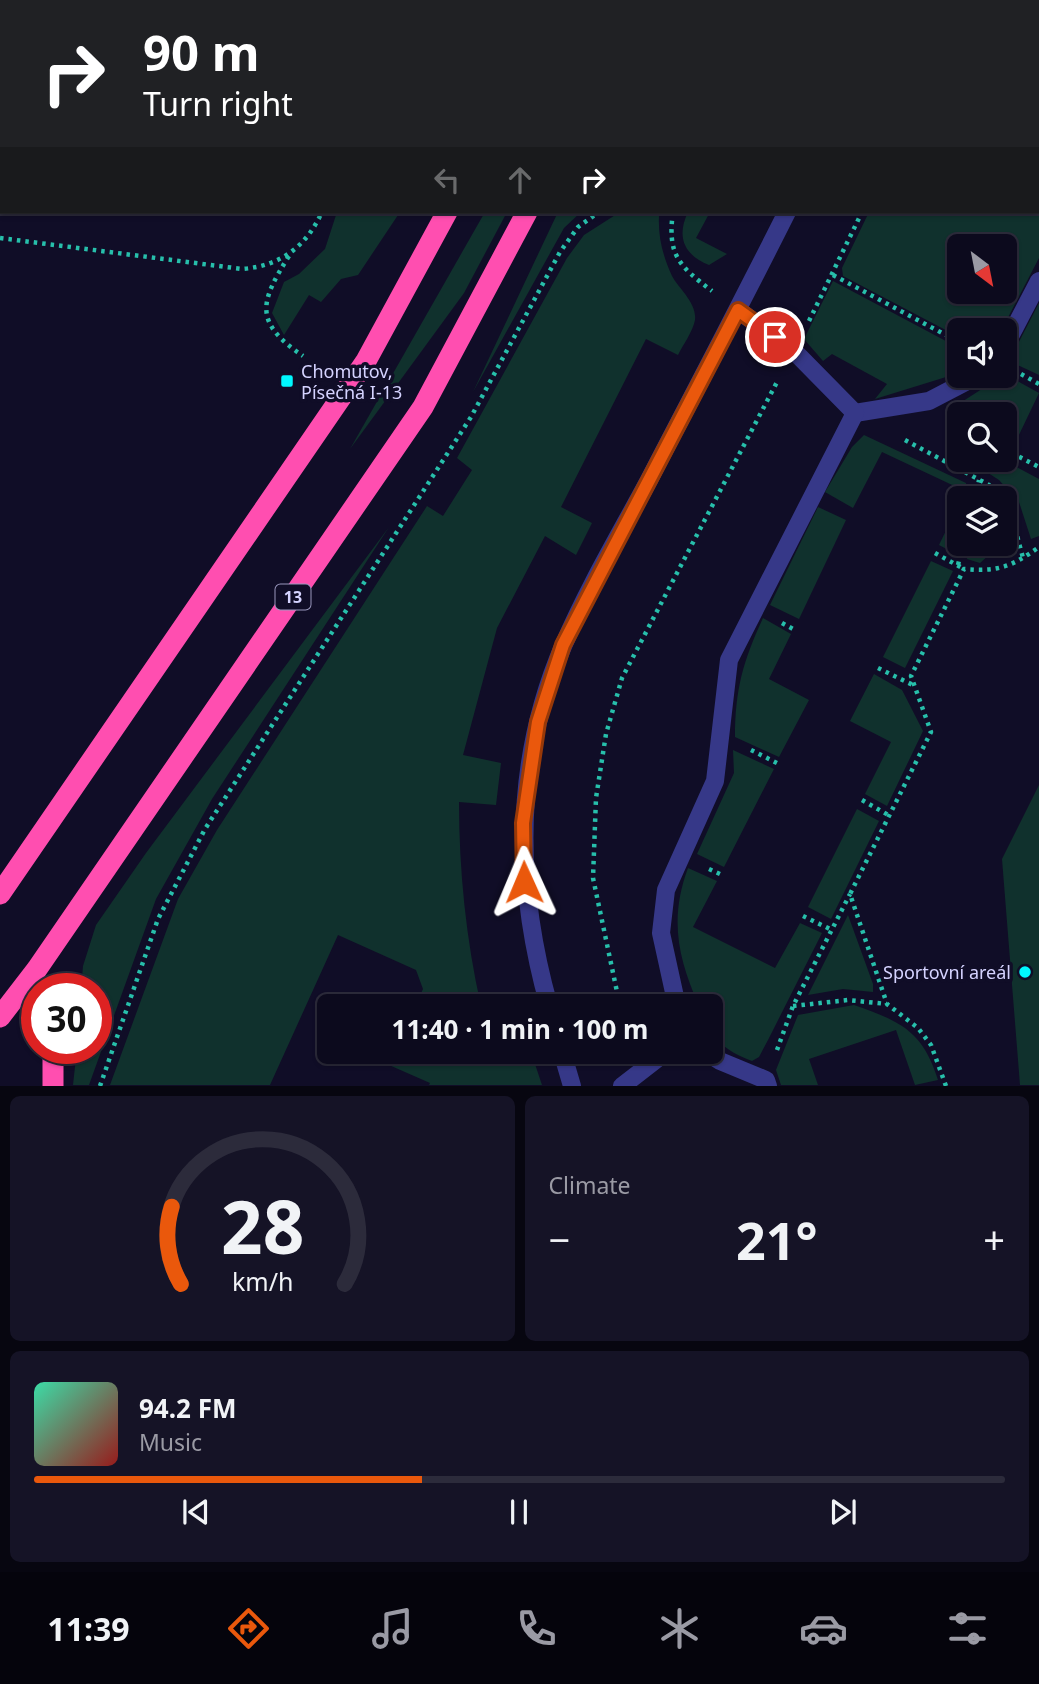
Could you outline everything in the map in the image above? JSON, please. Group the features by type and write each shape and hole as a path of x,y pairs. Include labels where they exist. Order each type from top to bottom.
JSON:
{"highway":[{"path":"0,894 366,361 446,214"},
{"name":"13","path":"44,973 423,407 526,214"},
{"name":"13","path":"0,1017 21,997"},
{"path":"52,1086 53,1064"}],"street":[{"path":"546,994 535,954 524,882 523,823 538,722 563,645 786,214"},
{"path":"1017,323 1039,281"},
{"path":"738,310 794,351 855,413"},
{"path":"855,413 929,401 954,388"},
{"path":"674,994 661,933 666,890 715,781 729,660 855,413"},
{"path":"723,1062 767,1083"},
{"path":"566,1064 572,1086"},
{"path":"622,1086 650,1064"}],"path":[{"path":"303,356 282,342 266,316 268,289 321,214"},
{"path":"100,1086 158,919 205,829 471,417 560,252 578,227 596,214"},
{"path":"673,214 670,235 681,267 738,310"},
{"path":"617,994 593,878 596,798 606,734 622,678 794,351 861,214"},
{"path":"0,238 242,269 263,268 290,256"},
{"path":"833,275 947,336"},
{"path":"855,413 990,486"},
{"path":"1017,456 1039,467"},
{"path":"978,486 979,480"},
{"path":"1017,536 1023,558"},
{"path":"935,553 964,569 992,571 1023,558 1039,547"},
{"path":"958,565 960,556"},
{"path":"767,1083 793,1006 931,732 911,676 964,569"},
{"path":"878,667 914,685"},
{"path":"862,800 890,816"},
{"path":"850,894 887,1004"},
{"path":"803,916 832,930"},
{"path":"793,1006 848,1000 887,1004 918,1028 931,1045 946,1086"}],"green space":[{"path":"336,214 399,214 358,275 341,279 321,302 309,295 284,335 272,313 284,282 299,274 325,249"},
{"path":"484,214 506,214 464,293 350,449"},
{"path":"557,214 579,214 564,228 473,392"},
{"path":"617,214 659,216 660,239 666,261 672,276 693,308 695,320 678,355 646,339 561,507 592,523 576,555 545,536 497,628 463,755 501,763 496,805 459,802 464,904 479,994 421,994 423,989 416,970 338,935 270,1085 110,1085 178,899 217,830 427,506 443,516 472,470 457,458 567,258 584,235"},
{"path":"687,214 709,214 696,238 727,254 709,265 693,256 683,237"},
{"path":"868,214 1039,214 1039,258 1017,300 1017,234 947,234 947,304 1015,304 1008,318 947,318 947,331 843,276 842,268"},
{"path":"833,281 947,342 947,377 875,399 887,384 832,354 823,361 804,339"},
{"path":"1039,303 1039,375 1017,365 1017,346"},
{"path":"1017,381 1039,393 1017,439 1017,402 962,402 983,388 1017,388"},
{"path":"864,435 966,483 967,486 954,486 882,452 853,508 825,492 852,447"},
{"path":"1017,467 1039,479 1039,536 1031,539 1017,500 1017,486 1004,486 987,472 1017,472"},
{"path":"818,507 846,520 799,619 770,605"},
{"path":"389,527 212,799 156,899 112,1021 112,973 82,973 83,966 96,925 146,853"},
{"path":"947,529 947,549 939,545"},
{"path":"968,556 988,556 980,563 967,559"},
{"path":"931,561 953,571 905,668 883,657"},
{"path":"763,618 791,634 769,679 809,700 779,757 735,737 742,676"},
{"path":"874,674 902,690 923,731 887,806 865,794 891,742 850,721"},
{"path":"733,750 774,769 724,867 697,854 734,773"},
{"name":"Sportovní areál","path":"1039,785 1039,1085 1020,1085 1002,859"},
{"path":"857,809 879,821 831,919 808,907"},
{"path":"688,868 717,881 693,927 775,968 800,923 822,933 759,1057 752,1061 723,1045 723,994 695,994 678,938 682,887"},
{"path":"848,915 873,984 873,992 843,989 808,995"},
{"path":"854,1005 908,1030 925,1050 938,1080 915,1085 896,1030 809,1059 818,1085 781,1085 776,1070 798,1015"},
{"path":"75,1064 97,1064 89,1085 73,1085"},
{"path":"535,1064 542,1085 429,1085 430,1083 389,1065"}],"place":[{"name":"Chomutov, Písečná I-13","path":"287,381"},
{"name":"Sportovní areál","path":"1025,972"}],"route":[{"path":"524,882 523,823 538,722 563,645 738,310 775,337"}]}
